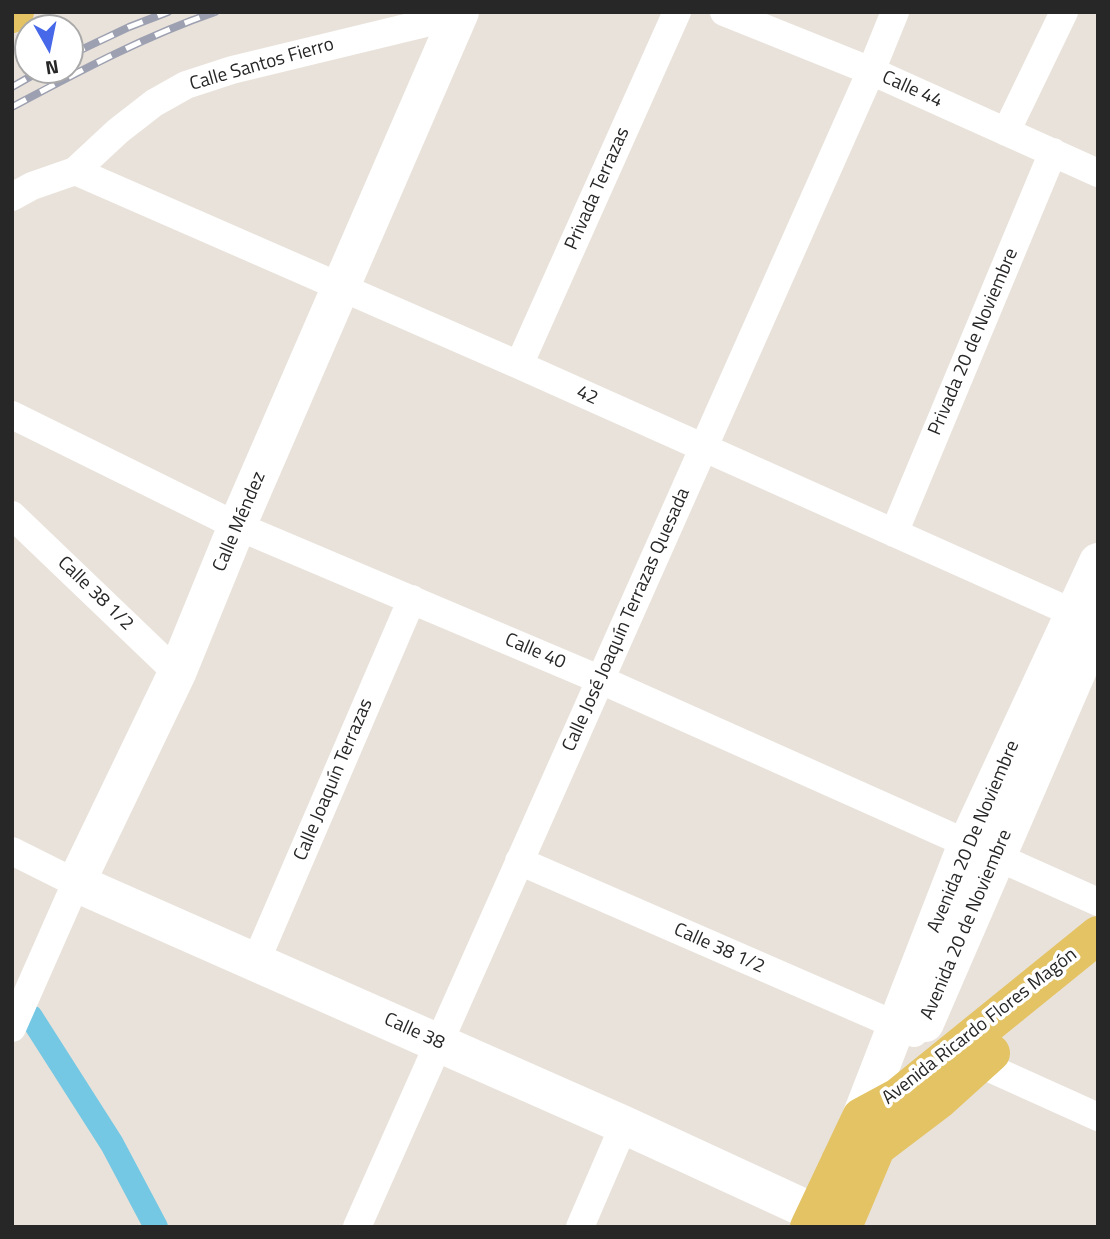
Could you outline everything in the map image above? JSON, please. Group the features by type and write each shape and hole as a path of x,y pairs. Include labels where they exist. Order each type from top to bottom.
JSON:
{"main road":[{"name":"Avenida Ricardo Flores Magón","path":"869,1131 940,1099 965,1058 1098,935"},
{"name":"Avenida Ricardo Flores Magón","path":"869,1131 898,1097 965,1058 1098,966"},
{"path":"831,1224 840,1161 869,1131"},
{"path":"831,1224 869,1131"}],"street":[{"name":"Privada Terrazas","path":"519,365 677,12"},
{"name":"Calle 44","path":"724,12 871,71 1098,173"},
{"name":"Calle José Joaquín Terrazas Quesada","path":"357,1227 895,12"},
{"path":"1006,132 1064,12"},
{"name":"Calle Santos Fierro","path":"12,197 32,186 75,171 118,131 154,103 186,85 232,70 459,14"},
{"name":"Calle Méndez","path":"12,1028 76,883 177,673 237,526 459,14"},
{"name":"Privada 20 de Noviembre","path":"894,533 1053,152"},
{"name":"42","path":"75,171 519,365 1087,619"},
{"name":"Calle 40","path":"12,415 237,526 601,680 1098,902"},
{"name":"Calle 38 1/2","path":"12,515 177,673"},
{"name":"Avenida 20 De Noviembre","path":"869,1131 982,850 1087,619 1098,562"},
{"name":"Calle Joaquín Terrazas","path":"256,961 412,599"},
{"name":"Calle 38","path":"12,851 76,883 624,1125 831,1224"},
{"name":"Calle 38 1/2","path":"519,861 908,1031"},
{"name":"Avenida 20 de Noviembre","path":"898,1097 908,1031"},
{"path":"965,1058 1098,1117"},
{"path":"580,1227 624,1125"}],"waterway":[{"path":"31,1017 112,1144 156,1227"}],"railway":[{"path":"84,48 168,12"},
{"path":"12,107 137,43 215,12"},
{"path":"12,87 17,84"}]}
